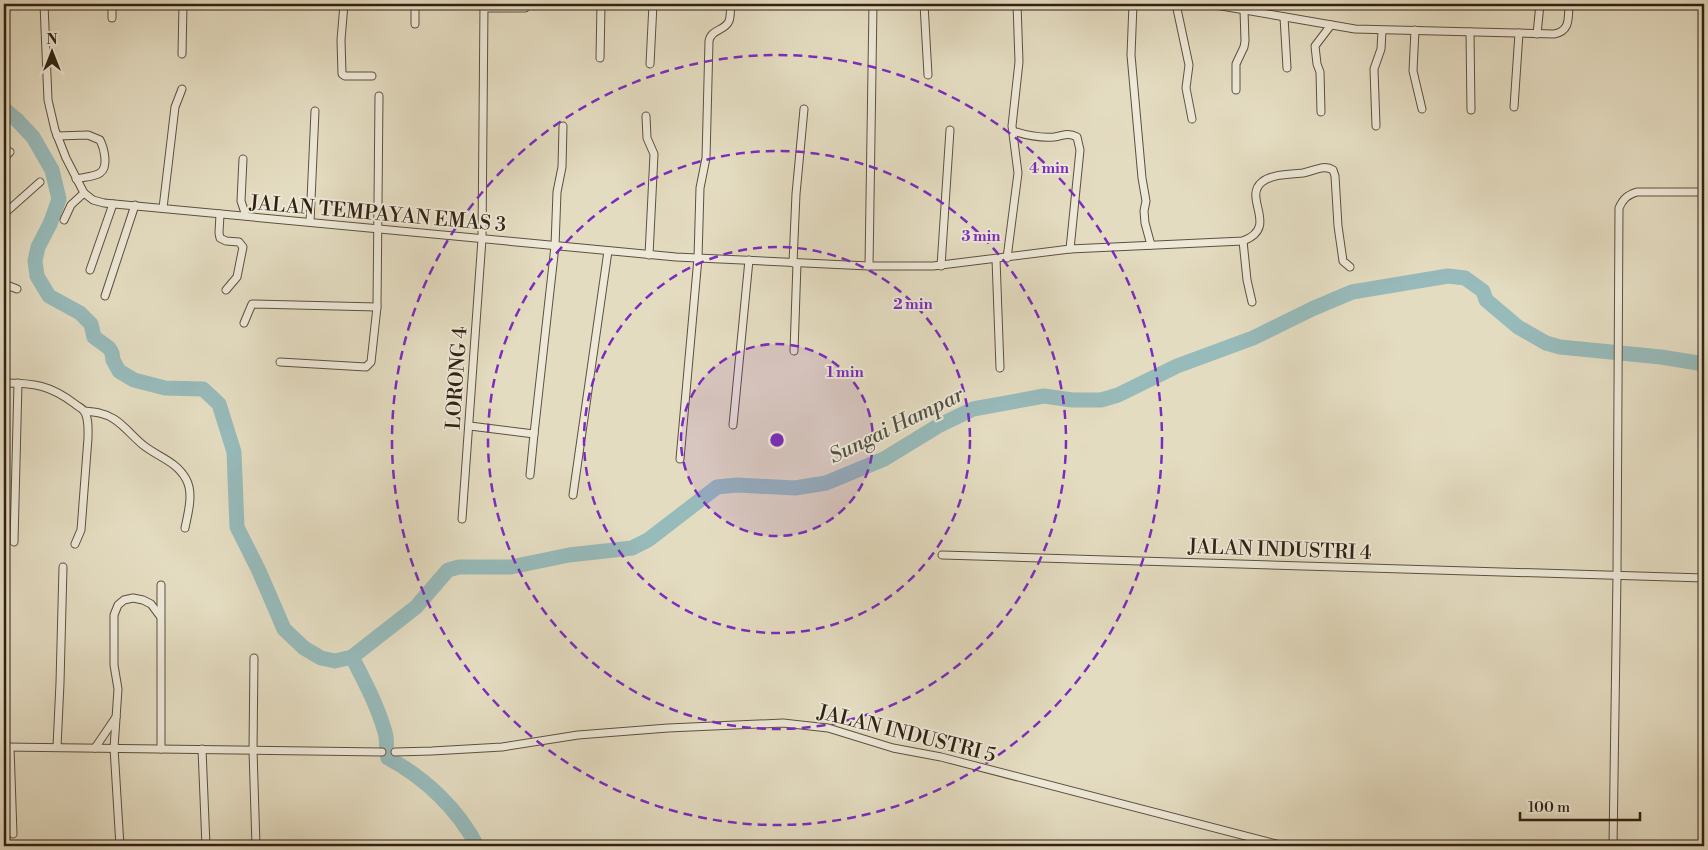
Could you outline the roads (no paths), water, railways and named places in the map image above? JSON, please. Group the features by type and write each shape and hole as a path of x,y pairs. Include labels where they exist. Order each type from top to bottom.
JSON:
{"street":[{"path":"44,4 48,100 57,136 84,193 71,205 64,220"},
{"path":"112,4 112,18"},
{"path":"182,54 184,4"},
{"path":"344,4 342,74 345,76 372,76"},
{"path":"415,4 415,24"},
{"path":"600,58 601,4"},
{"path":"650,64 653,4"},
{"path":"680,459 698,258 700,188 706,158 709,41 711,34 729,21 731,4"},
{"path":"869,266 873,4"},
{"path":"924,4 928,75"},
{"path":"1007,258 1018,173 1012,126 1019,62 1017,4"},
{"path":"1134,4 1131,55 1142,178 1146,201 1144,223 1151,246"},
{"path":"1176,4 1189,65 1186,88 1192,119"},
{"path":"1210,4 1331,26 1382,31 1416,30 1537,34 1554,34 1564,31 1568,25 1569,4"},
{"path":"1537,34 1540,4"},
{"path":"484,6 525,8"},
{"name":"LORONG 4","path":"462,519 482,239 484,6"},
{"path":"1236,90 1236,64 1244,47 1244,10"},
{"path":"1284,17 1287,68"},
{"path":"1321,112 1320,72 1315,46 1331,26"},
{"path":"1416,30 1413,71 1422,108"},
{"path":"1376,126 1374,69 1381,49 1382,31"},
{"path":"1470,32 1471,110"},
{"path":"1514,107 1518,33"},
{"path":"163,208 175,107 182,89"},
{"path":"280,362 366,367 371,362 377,307 379,96"},
{"path":"794,350 796,194 804,109"},
{"path":"310,222 315,111"},
{"path":"646,116 646,138 654,154 648,255"},
{"path":"530,475 555,246 557,192 562,167 563,126"},
{"path":"941,266 950,130"},
{"path":"1013,131 1025,135 1052,137 1063,134 1077,137 1080,150 1070,249"},
{"path":"57,136 88,135 100,140 103,146 105,158 103,170 99,174 76,179"},
{"path":"4,158 10,152"},
{"path":"243,159 241,201 246,216"},
{"path":"1252,302 1247,280 1243,240 1256,234 1259,229 1260,222 1256,195 1258,187 1269,179 1329,168 1333,170 1343,261 1350,267"},
{"path":"4,214 40,182"},
{"path":"1612,846 1617,575 1619,208 1629,194 1637,192 1704,192"},
{"name":"JALAN TEMPAYAN EMAS 3","path":"84,193 93,200 113,204 648,255 795,263 941,266 1070,249 1243,240"},
{"path":"90,270 113,204"},
{"path":"105,296 135,205"},
{"path":"220,214 220,238 226,241 239,242 243,247 237,277 226,290"},
{"path":"574,495 608,251"},
{"path":"996,259 1000,368"},
{"path":"733,426 748,260"},
{"path":"4,284 17,289"},
{"path":"244,324 252,304 377,307"},
{"path":"4,384 18,383 47,387 64,396 84,411 101,413 115,419 145,447 176,465 186,480 189,490 190,503 185,528"},
{"path":"14,542 18,383"},
{"path":"75,544 81,530 88,438 88,423 84,411"},
{"path":"470,426 534,434"},
{"name":"JALAN INDUSTRI 4","path":"942,555 1704,578"},
{"path":"57,747 63,568"},
{"path":"161,585 162,749"},
{"path":"120,846 114,748 118,689 114,665 114,615 118,605 124,600 133,598 151,604 160,616"},
{"path":"254,658 253,750 256,846"},
{"path":"95,748 116,717"},
{"name":"JALAN INDUSTRI 5","path":"395,752 432,752 502,747 578,735 783,723 828,728 893,748 941,757 1284,846"},
{"path":"13,834 7,747 382,752"},
{"path":"202,749 206,846"}],"waterway":[{"path":"4,109 33,137 52,170 59,199 50,224 38,247 35,261 37,276 49,296 80,313 91,324 94,337 109,348 119,371 134,380 165,388 203,389 219,404 234,452 237,527 259,571 284,629 304,648 321,658 335,661 352,657 382,722 386,735 388,758 415,775 439,796 460,819 477,846"},
{"name":"Sungai Hampar","path":"352,657 416,607 448,570 459,567 511,567 569,555 632,548 648,540 717,487 737,485 795,488 826,483 884,459 938,426 973,409 1044,396 1072,400 1101,400 1118,395 1177,366 1253,338 1352,292 1448,276 1465,278 1483,291 1486,300 1518,327 1546,343 1560,347 1661,357 1704,364"}]}
